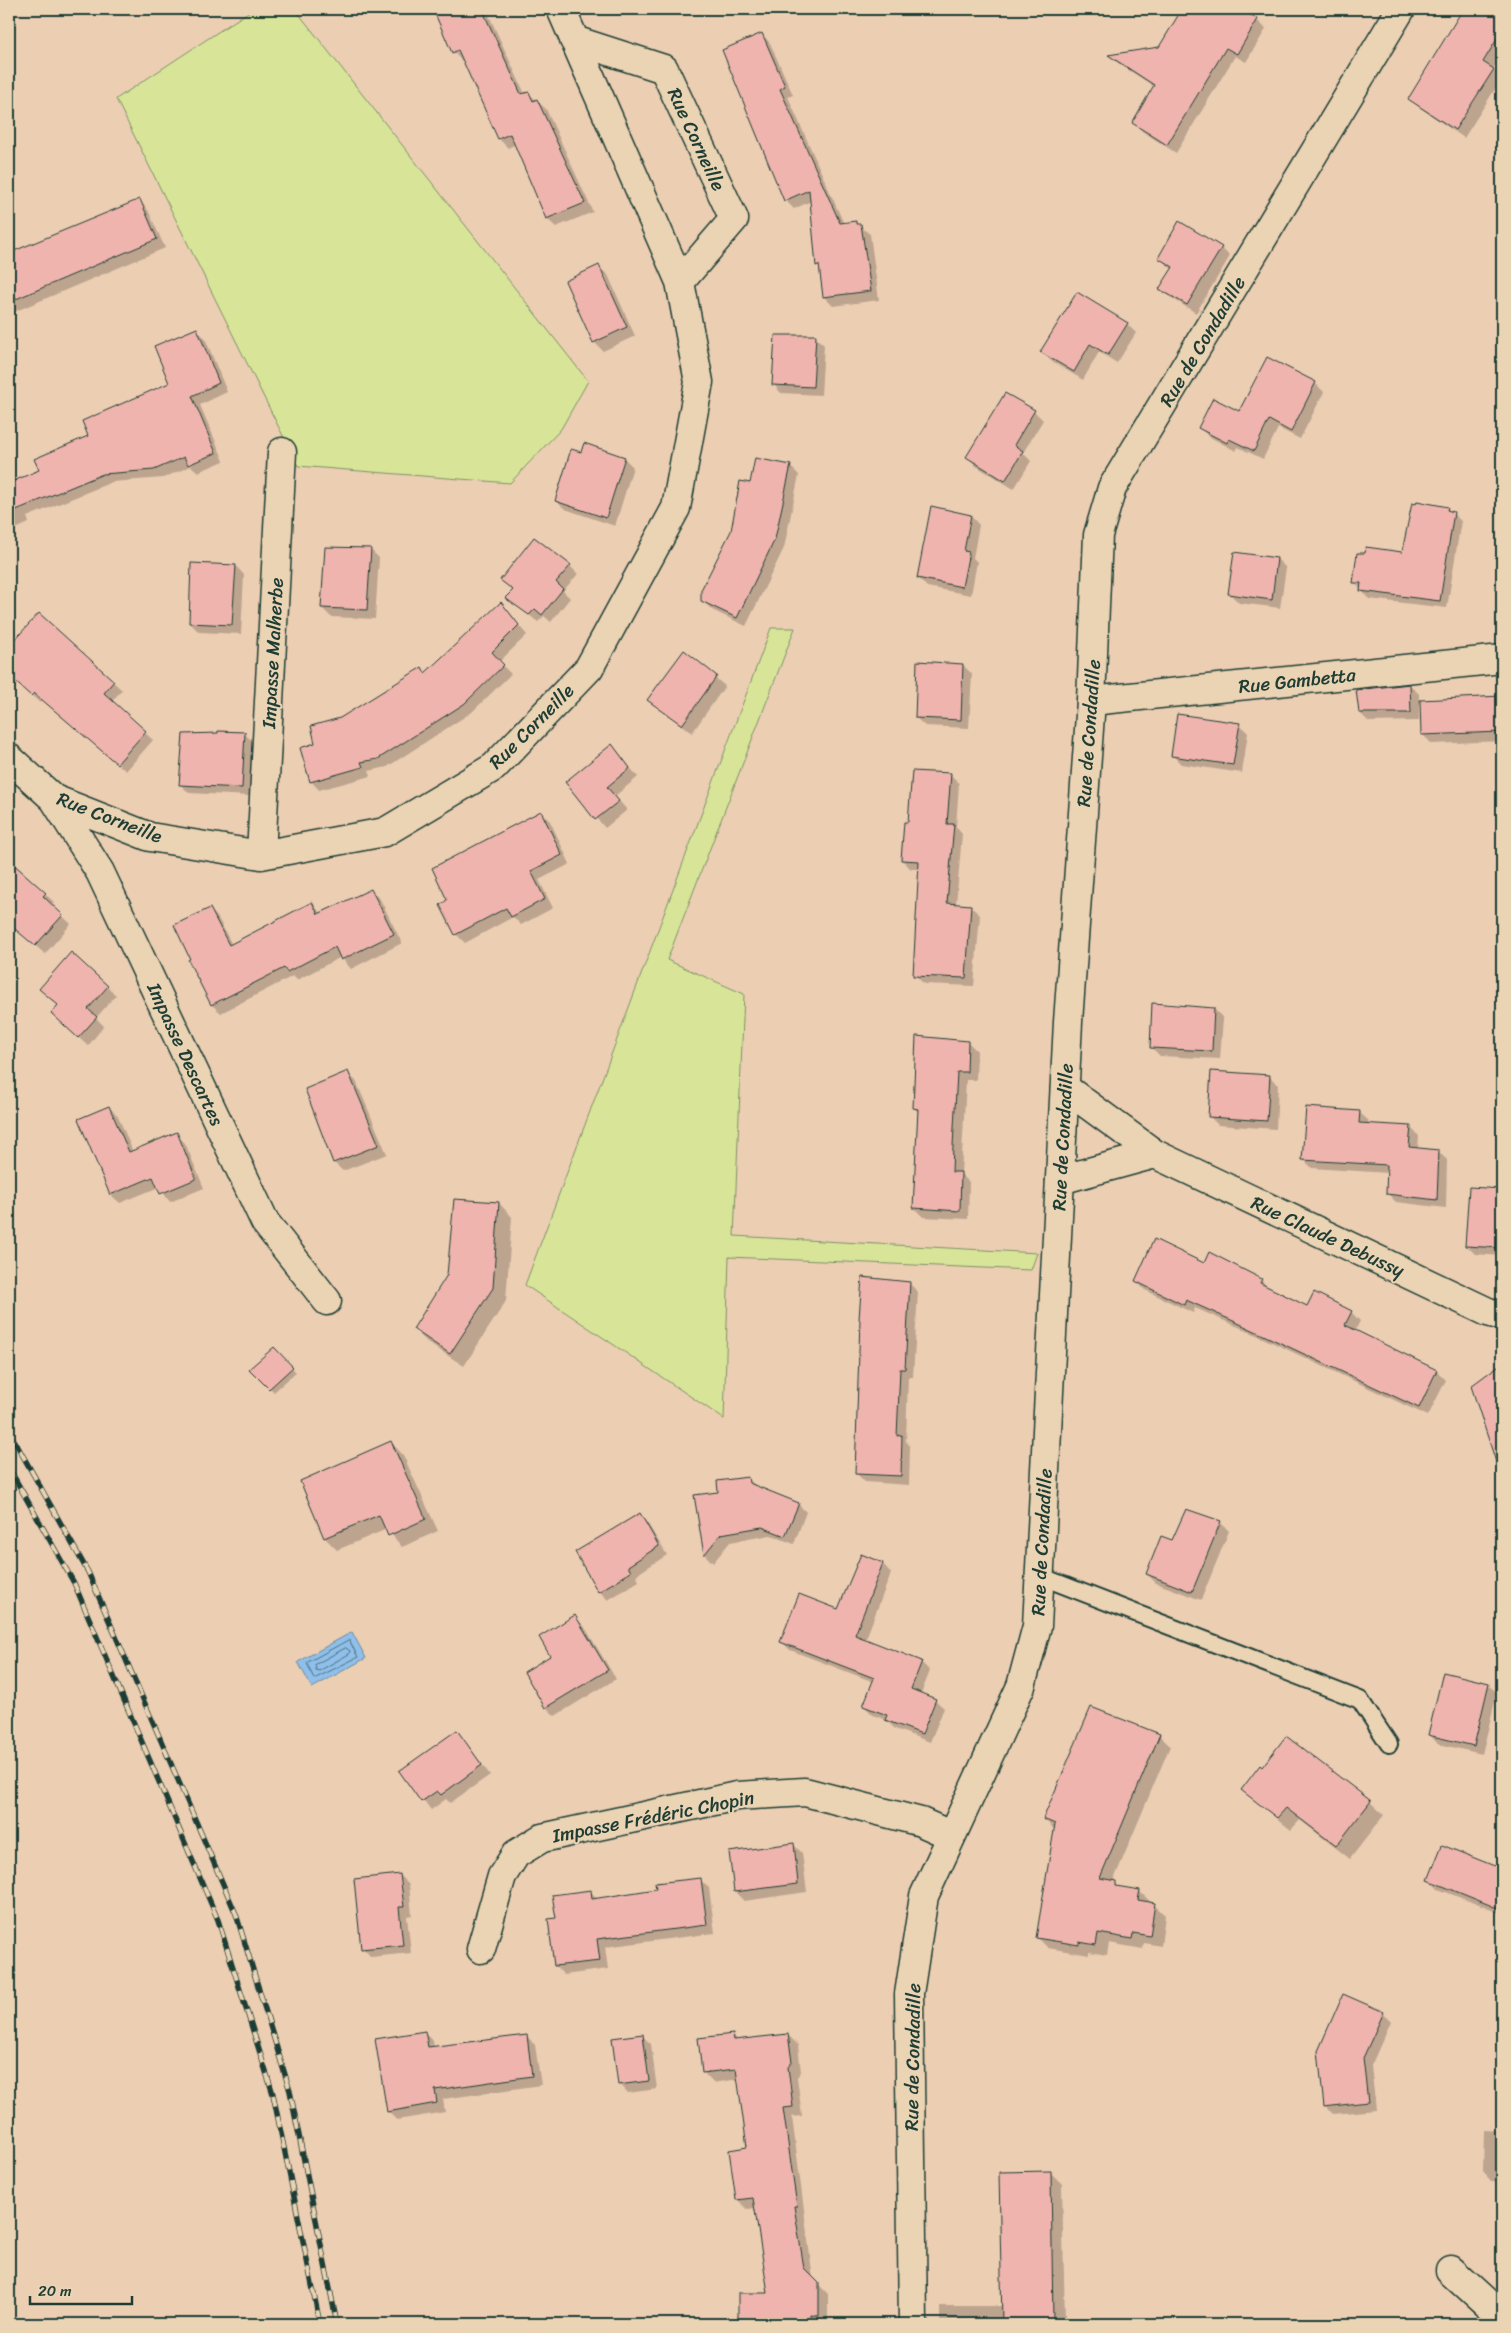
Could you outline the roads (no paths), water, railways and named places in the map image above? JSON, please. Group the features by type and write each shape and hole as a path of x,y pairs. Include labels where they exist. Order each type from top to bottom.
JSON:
{"street":[{"name":"Rue Corneille","path":"9,758 54,799 150,837 261,855 384,832 494,767 589,668 676,508 699,382 680,282 561,9"},
{"name":"Rue de Condadille","path":"913,2324 909,1994 924,1896 950,1835 1021,1686 1037,1626 1065,1088 1091,701 1098,535 1112,488 1401,9"},
{"name":"Rue Corneille","path":"574,40 664,69 734,219 680,282"},
{"name":"Impasse Malherbe","path":"261,855 282,452"},
{"name":"Rue Gambetta","path":"1091,701 1502,659"},
{"name":"Impasse Descartes","path":"54,799 100,872 265,1222 327,1301"},
{"name":"Rue Claude Debussy","path":"1065,1088 1155,1154 1488,1312 1502,1316"},
{"path":"1060,1180 1155,1154"},
{"name":"Impasse Frédéric Chopin","path":"481,1949 502,1876 516,1854 542,1838 737,1796 805,1792 921,1822 950,1835"},
{"path":"1450,2270 1496,2312 1500,2324"}],"lane":[{"path":"1040,1576 1360,1700 1390,1744"}],"water":[{"path":"352,1632 366,1658 312,1688 298,1662"}],"railway":[{"path":"9,1431 88,1572 236,1914 290,2091 337,2324"},
{"path":"9,1468 74,1583 218,1920 273,2094 320,2324"}]}
